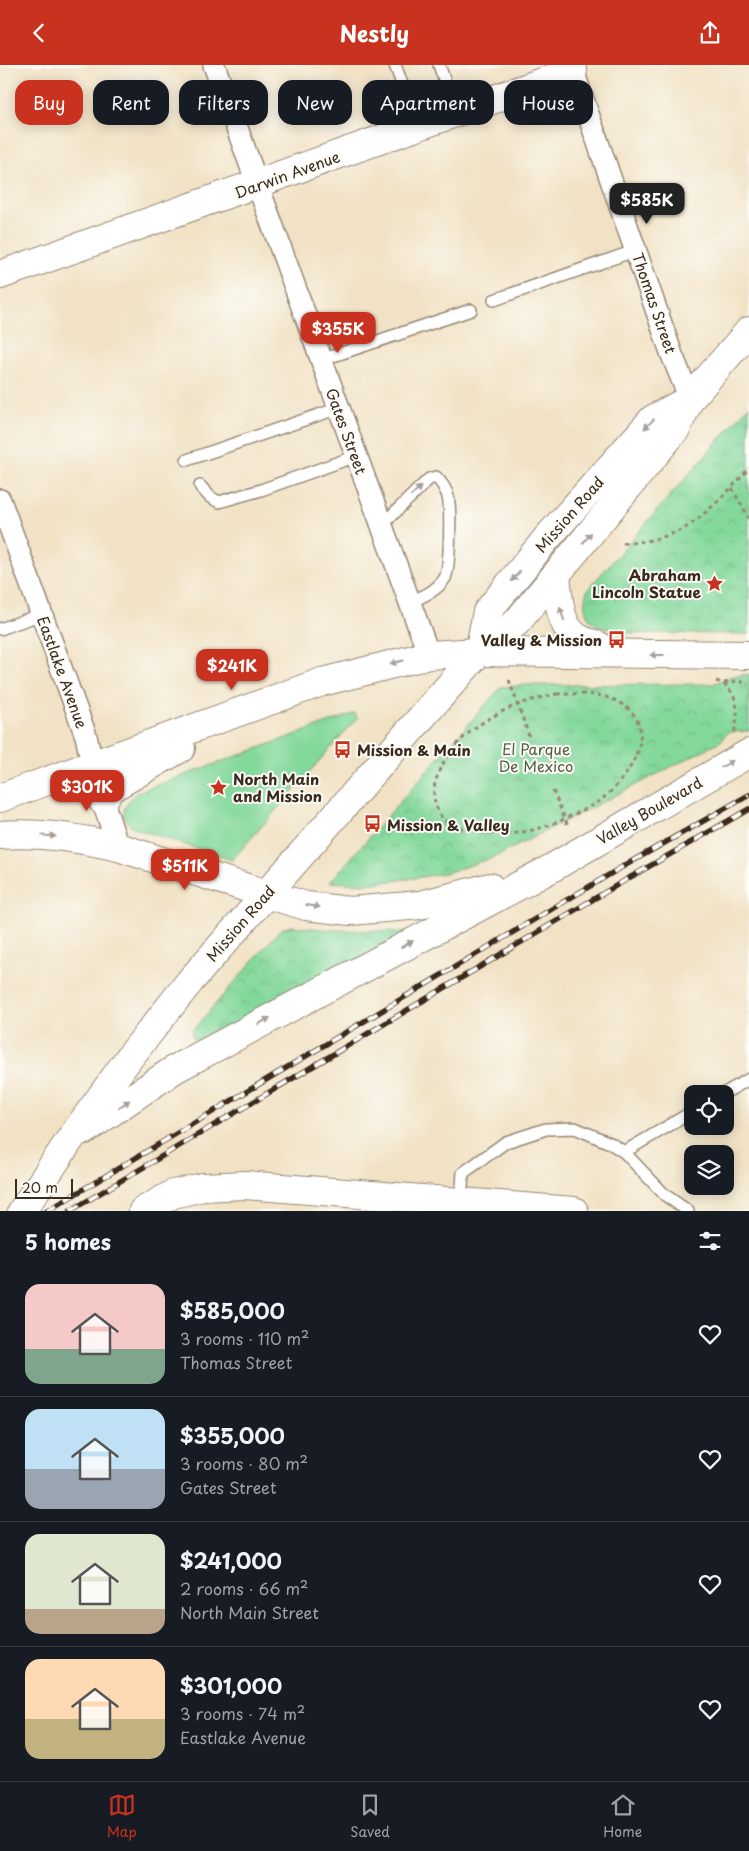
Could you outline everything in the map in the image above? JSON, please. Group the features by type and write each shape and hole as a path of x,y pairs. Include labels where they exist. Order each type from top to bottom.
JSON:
{"main road":[{"name":"Darwin Avenue","path":"494,98 572,68"},
{"name":"Darwin Avenue","path":"0,275 423,125"},
{"name":"Mission Road","path":"23,1210 69,1141 129,1058 191,980 480,652 517,622 676,429 690,399 749,331"},
{"name":"Mission Road","path":"480,652 487,612 535,552 653,419 690,399"},
{"path":"556,576 560,609 566,626 581,639 601,646 609,655"},
{"path":"0,798 322,682 429,655 480,652 609,655 749,655"},
{"path":"103,801 110,789 156,760 198,739 240,711"},
{"name":"Valley Boulevard","path":"550,869 741,745"},
{"path":"0,835 55,836 118,847 306,906 350,911 420,905 466,895 550,869"},
{"path":"69,1141 175,1069 550,869"},
{"path":"143,1211 173,1193 203,1187 245,1185 461,1200 574,1211"},
{"path":"176,1211 185,1206 203,1187"}],"street":[{"name":"Gates Street","path":"214,65 429,655"},
{"name":"Thomas Street","path":"572,68 672,355 690,399"},
{"name":"Eastlake Avenue","path":"0,500 86,737 92,765 118,847"}],"lane":[{"path":"395,65 418,127"},
{"path":"439,65 444,80"},
{"path":"494,300 637,250"},
{"path":"321,361 472,310"},
{"path":"187,460 338,407"},
{"path":"200,485 210,497 219,502 261,490 356,456"},
{"path":"382,525 429,479 436,477 442,483 448,498 449,558 446,577 433,591 410,602"},
{"path":"0,629 42,614"},
{"path":"734,1088 749,1079"},
{"path":"624,1152 684,1117"},
{"path":"461,1200 463,1173 506,1142 546,1129 575,1128 610,1143 624,1152 665,1195 688,1211"}],"path":[{"path":"623,543 636,543 684,529 732,488 749,468"},
{"path":"732,488 749,518"},
{"path":"509,680 529,736"},
{"path":"716,681 723,683 739,681 748,685"},
{"path":"723,683 734,697 738,709 741,745"},
{"path":"557,694 601,696 619,702 631,710 637,721 640,735 639,752 628,773 601,800 543,829 516,835 492,834 465,829 446,821 436,807 433,791 439,771 457,744 481,723 517,704 557,694"},
{"path":"553,791 568,826"}],"green space":[{"path":"749,406 749,634 620,633 620,629 603,628 592,622 588,617 585,605 586,594 589,588"},
{"name":"El Parque De Mexico","path":"749,674 749,731 728,732 721,741 495,857 446,873 408,879 363,884 330,882 501,687 525,685 713,684 730,677"},
{"path":"355,713 357,718 232,860 137,829 126,820 124,809 126,804 141,791"},
{"path":"292,926 332,930 412,932 201,1041 193,1039 192,1031 281,929"}],"railway":[{"path":"47,1211 622,867 749,795"},
{"path":"70,1211 629,878 749,809"}],"place":[{"name":"Abraham Lincoln Statue","path":"715,583"},
{"name":"Valley & Mission","path":"616,639"},
{"name":"Mission & Main","path":"343,749"},
{"name":"North Main and Mission","path":"219,787"},
{"name":"Mission & Valley","path":"373,824"}]}
